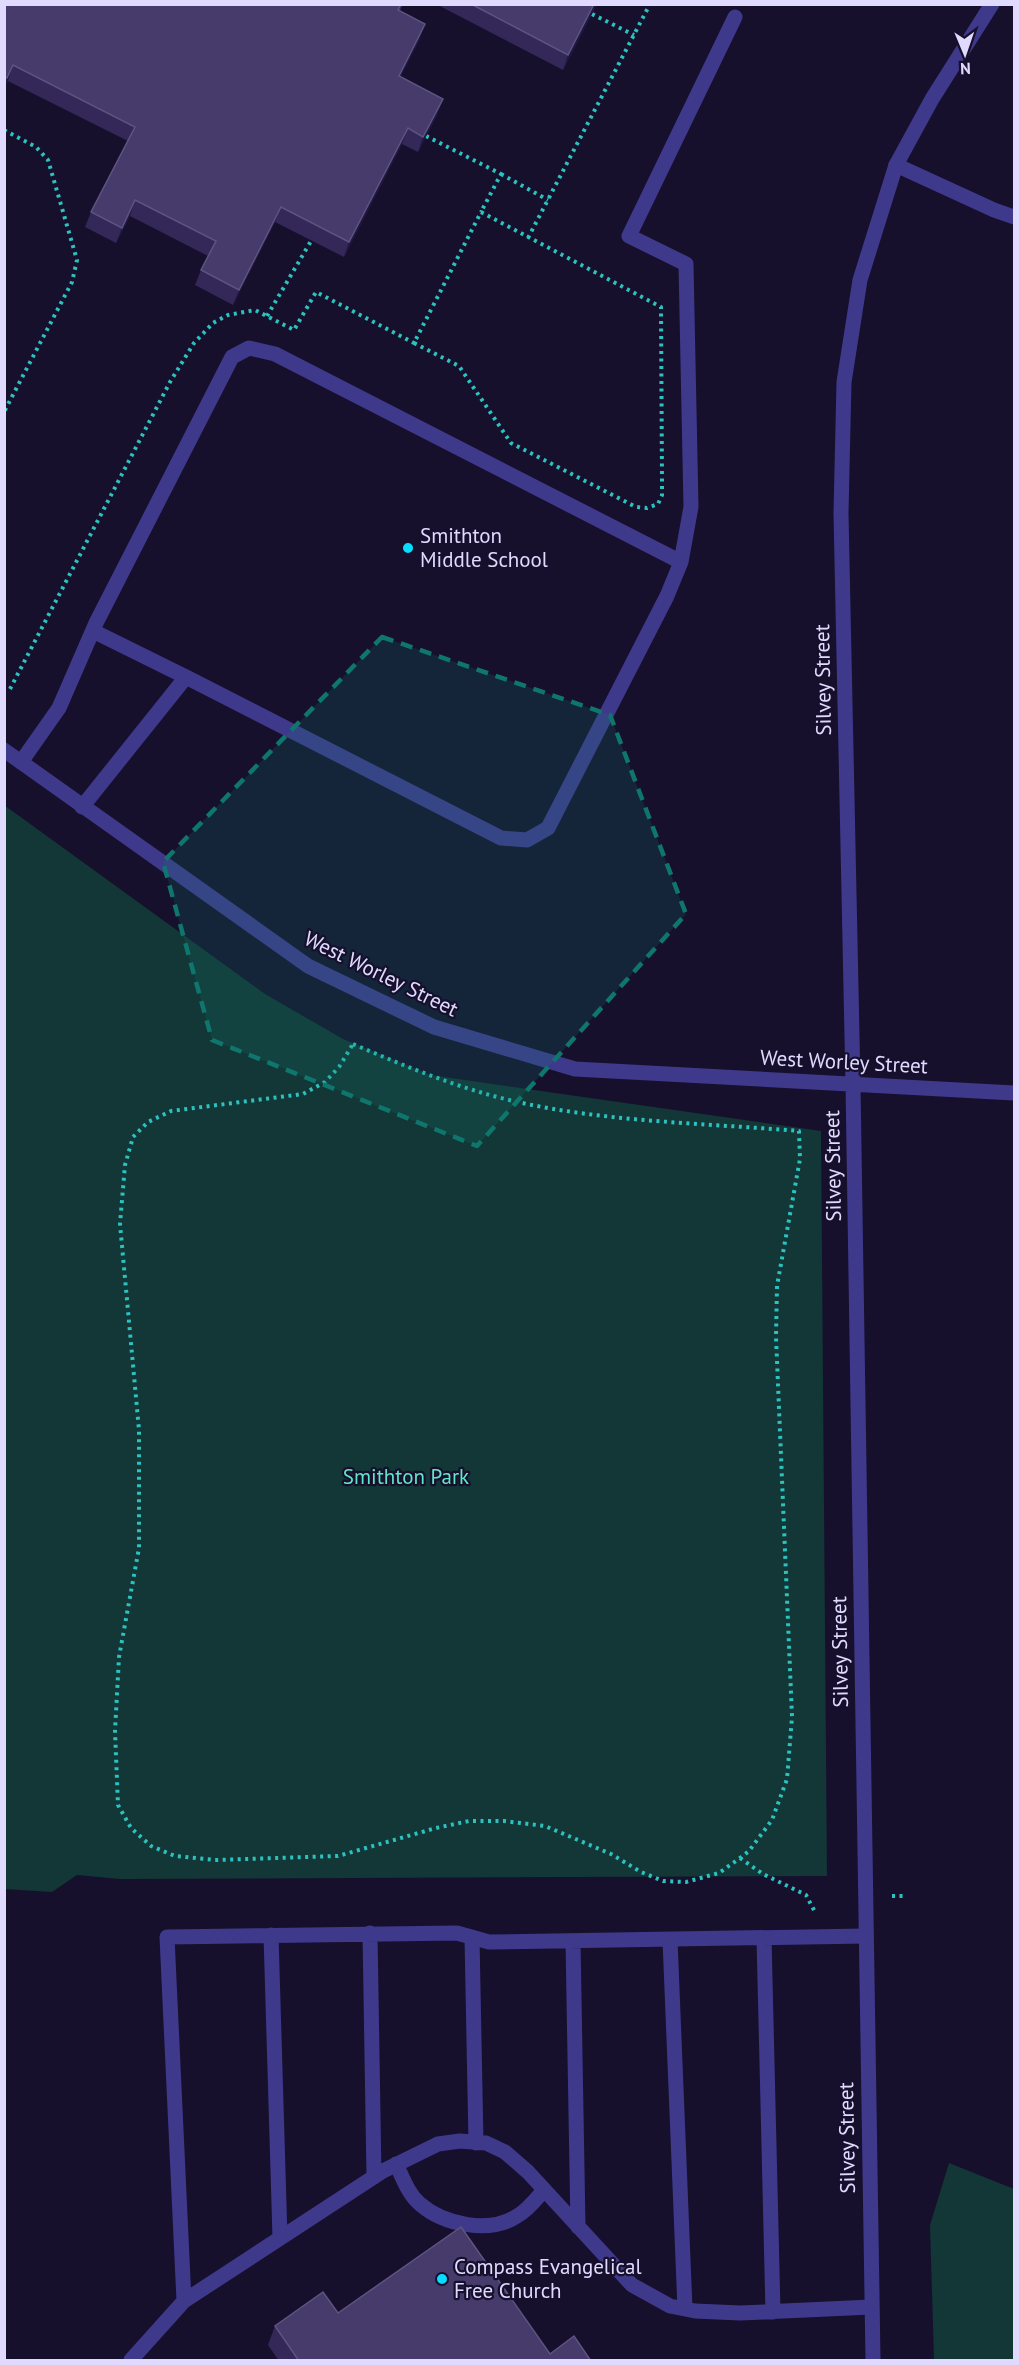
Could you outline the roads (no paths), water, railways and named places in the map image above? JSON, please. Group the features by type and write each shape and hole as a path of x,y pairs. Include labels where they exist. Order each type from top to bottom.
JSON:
{"street":[{"name":"Silvey Street","path":"873,2361 853,1084 841,513 844,382 860,280 896,165 932,99 992,4"},
{"path":"93,630 501,838 527,840 548,828 667,596 681,562 691,507 686,264 629,236 735,17"},
{"path":"896,165 1014,217"},
{"path":"21,762 59,708 93,630 232,357 249,348 275,354 681,562"},
{"path":"81,807 186,677"},
{"name":"West Worley Street","path":"4,750 81,807 308,966 434,1027 575,1069 1014,1093"},
{"path":"184,2301 167,1937 457,1932 489,1942 865,1936"},
{"path":"370,1933 374,2177"},
{"path":"271,1935 280,2238"},
{"path":"472,1937 476,2143"},
{"path":"764,1938 773,2312"},
{"path":"670,1940 686,2309"},
{"path":"573,1941 578,2227"},
{"path":"131,2361 184,2301 396,2164 438,2144 460,2141 486,2143 506,2152 632,2285 670,2306 740,2313 871,2307"},
{"path":"396,2164 408,2190 419,2204 436,2215 465,2224 495,2224 516,2218 544,2190"}],"place":[{"name":"Smithton Middle School","path":"408,548"},
{"name":"Compass Evangelical Free Church","path":"442,2279"}],"park label":[{"name":"Smithton Park","path":"406,1477"}]}
